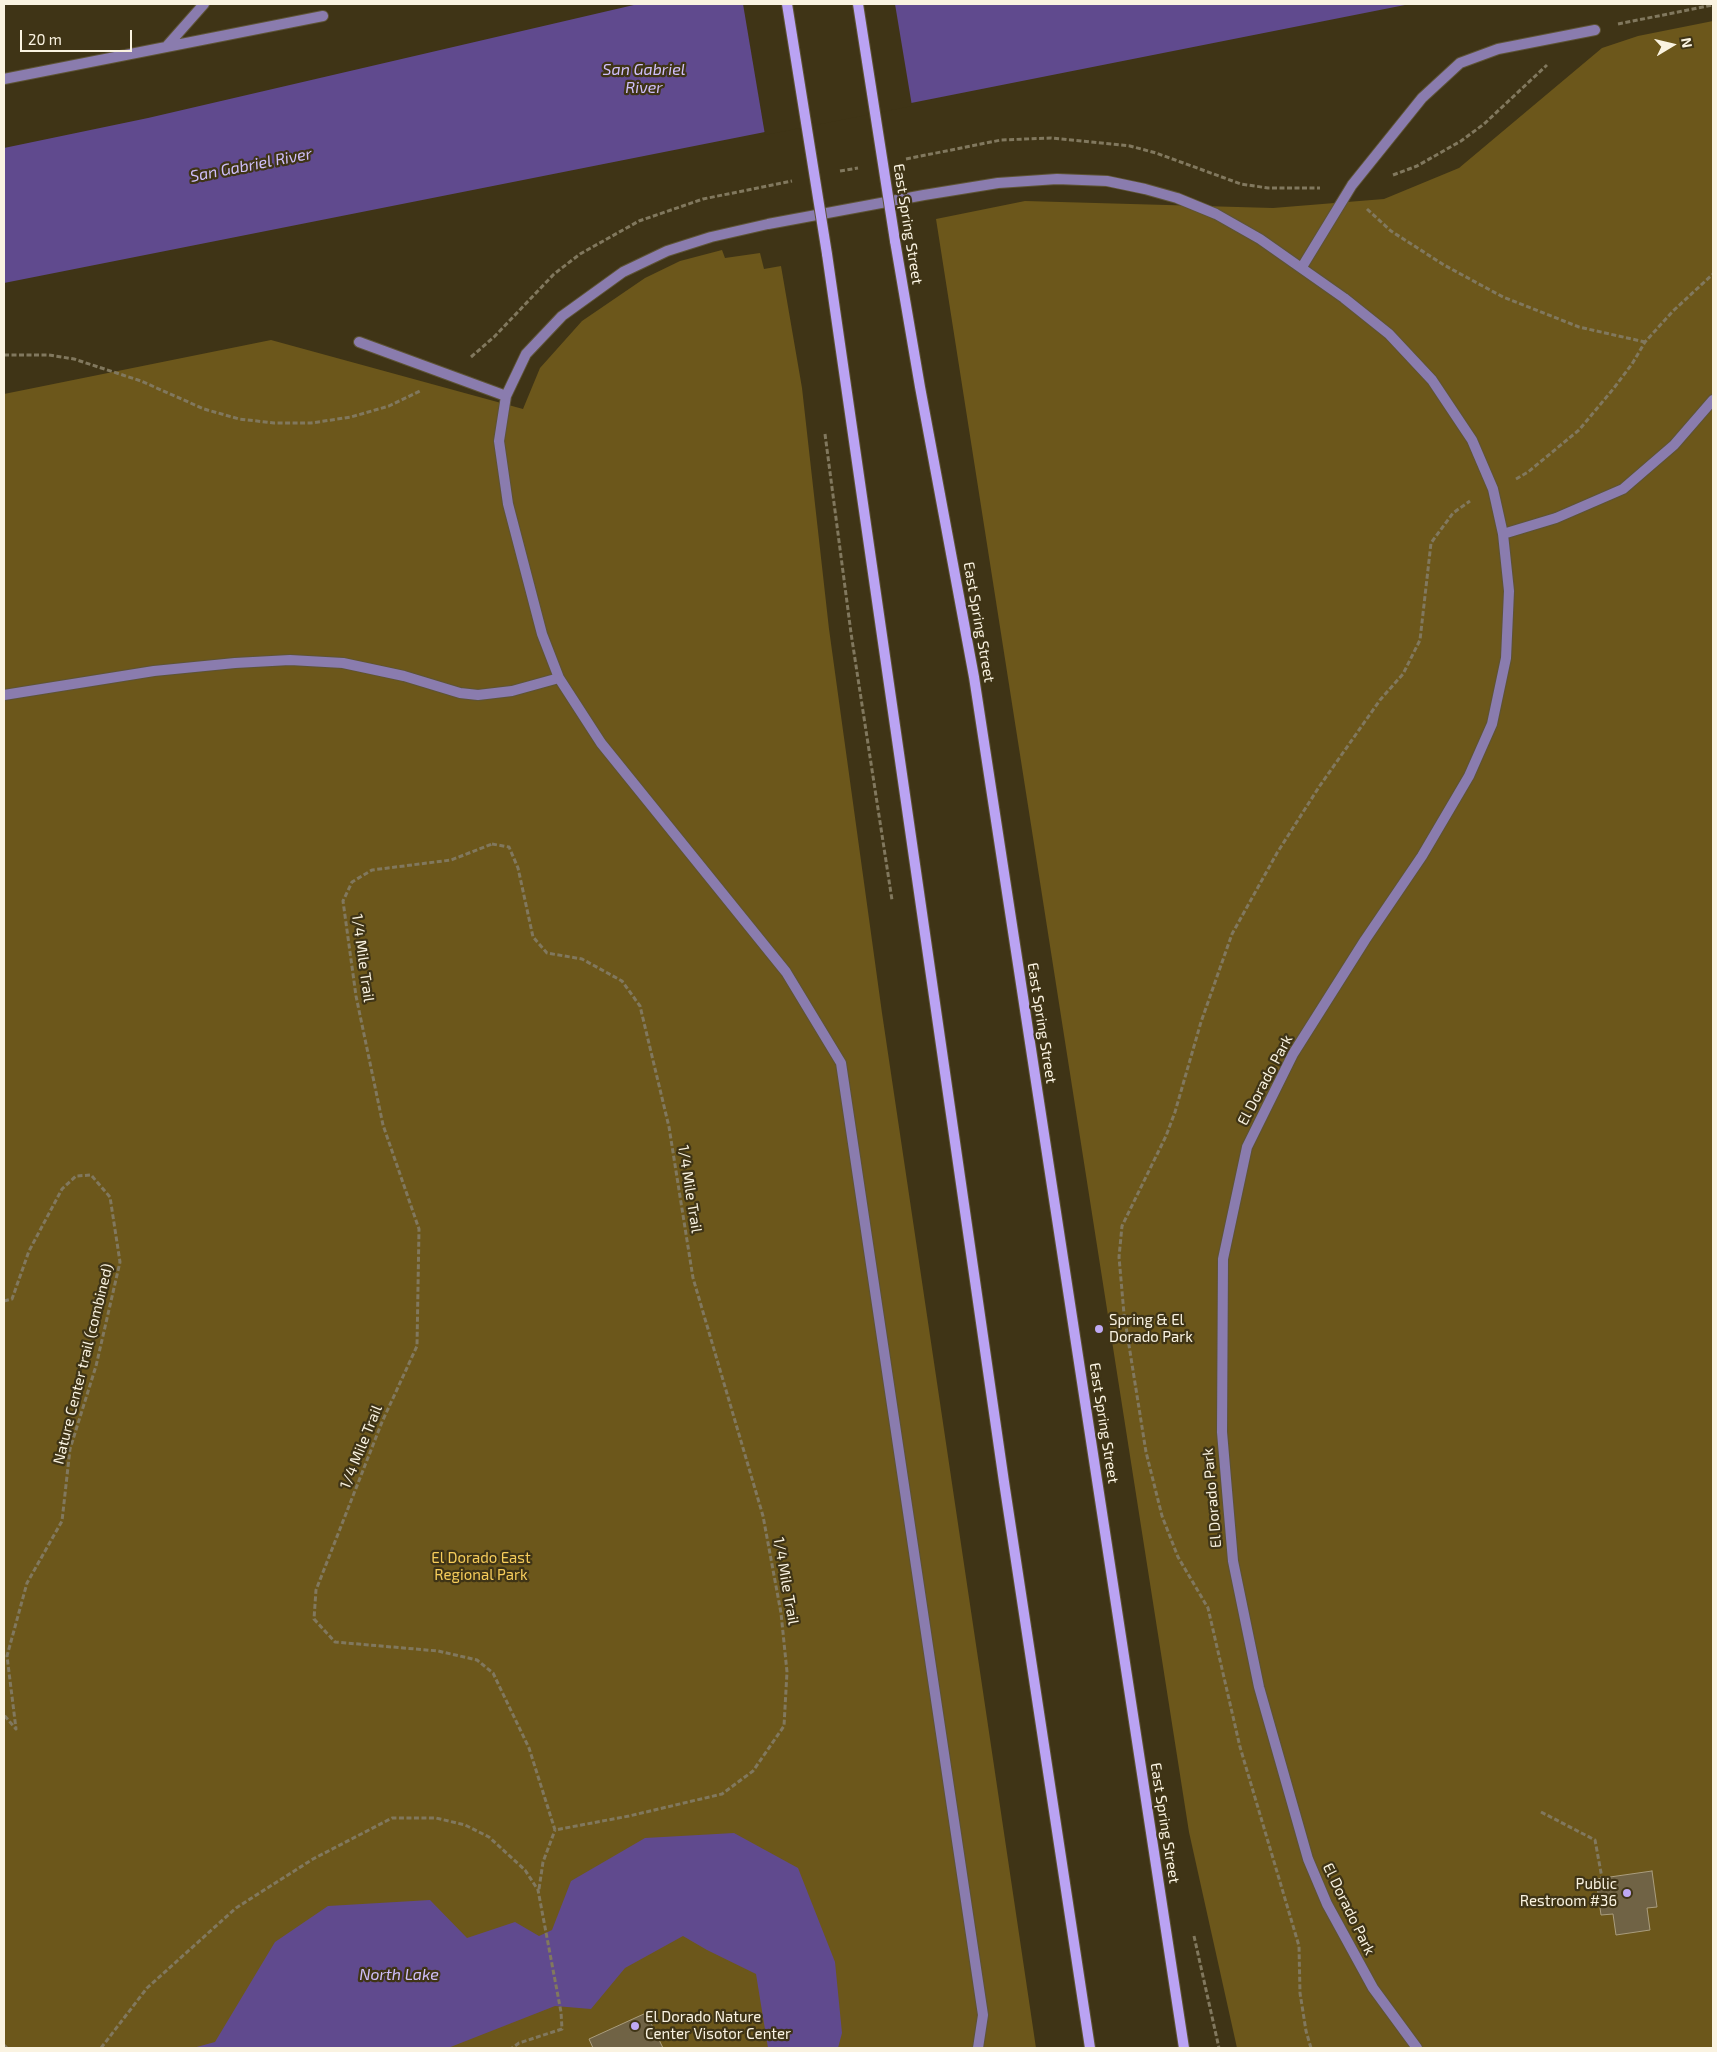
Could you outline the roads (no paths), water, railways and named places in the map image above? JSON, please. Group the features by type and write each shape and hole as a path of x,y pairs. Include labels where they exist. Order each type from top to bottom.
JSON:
{"main road":[{"path":"786,4 827,254 1004,1482 1090,2048"},
{"name":"East Spring Street","path":"858,4 920,387 974,677 1184,2048"}],"lane":[{"path":"166,47 204,4"},
{"path":"4,79 323,16"},
{"path":"1302,267 1352,185 1422,98 1460,62 1498,49 1595,30"},
{"name":"El Dorado Park","path":"978,2048 983,2015 841,1063 786,972 601,743 559,678 542,634 508,504 499,441 506,396 526,354 562,316 623,272 667,251 711,237 768,224 998,183 1057,179 1107,181 1145,189 1177,198 1216,214 1260,239 1344,298 1389,334 1432,380 1472,440 1493,490 1503,534 1508,591 1506,658 1492,724 1469,776 1422,856 1365,940 1293,1054 1247,1147 1223,1259 1222,1432 1235,1570 1259,1687 1308,1859 1327,1904 1373,1988 1417,2048"},
{"path":"359,342 506,396"},
{"path":"1503,534 1556,518 1623,489 1674,445 1713,400"},
{"path":"4,694 154,671 234,663 290,660 343,663 404,676 460,693 478,695 512,691 559,678"}],"water":[{"name":"San Gabriel River","path":"638,4 1410,4 4,283 4,148 148,118"},
{"name":"North Lake","path":"734,1833 798,1868 835,1962 842,2033 838,2048 768,2048 756,1974 683,1936 625,1968 591,2009 555,2006 448,2048 193,2048 215,2042 275,1942 328,1906 430,1900 467,1938 515,1922 539,1936 552,1930 571,1881 645,1838"}],"place":[{"name":"Spring & El Dorado Park","path":"1099,1329"},
{"name":"Public Restroom #36","path":"1627,1893"},
{"name":"El Dorado Nature Center Visotor Center","path":"635,2026"}],"park label":[{"name":"El Dorado East Regional Park","path":"481,1566"}]}
